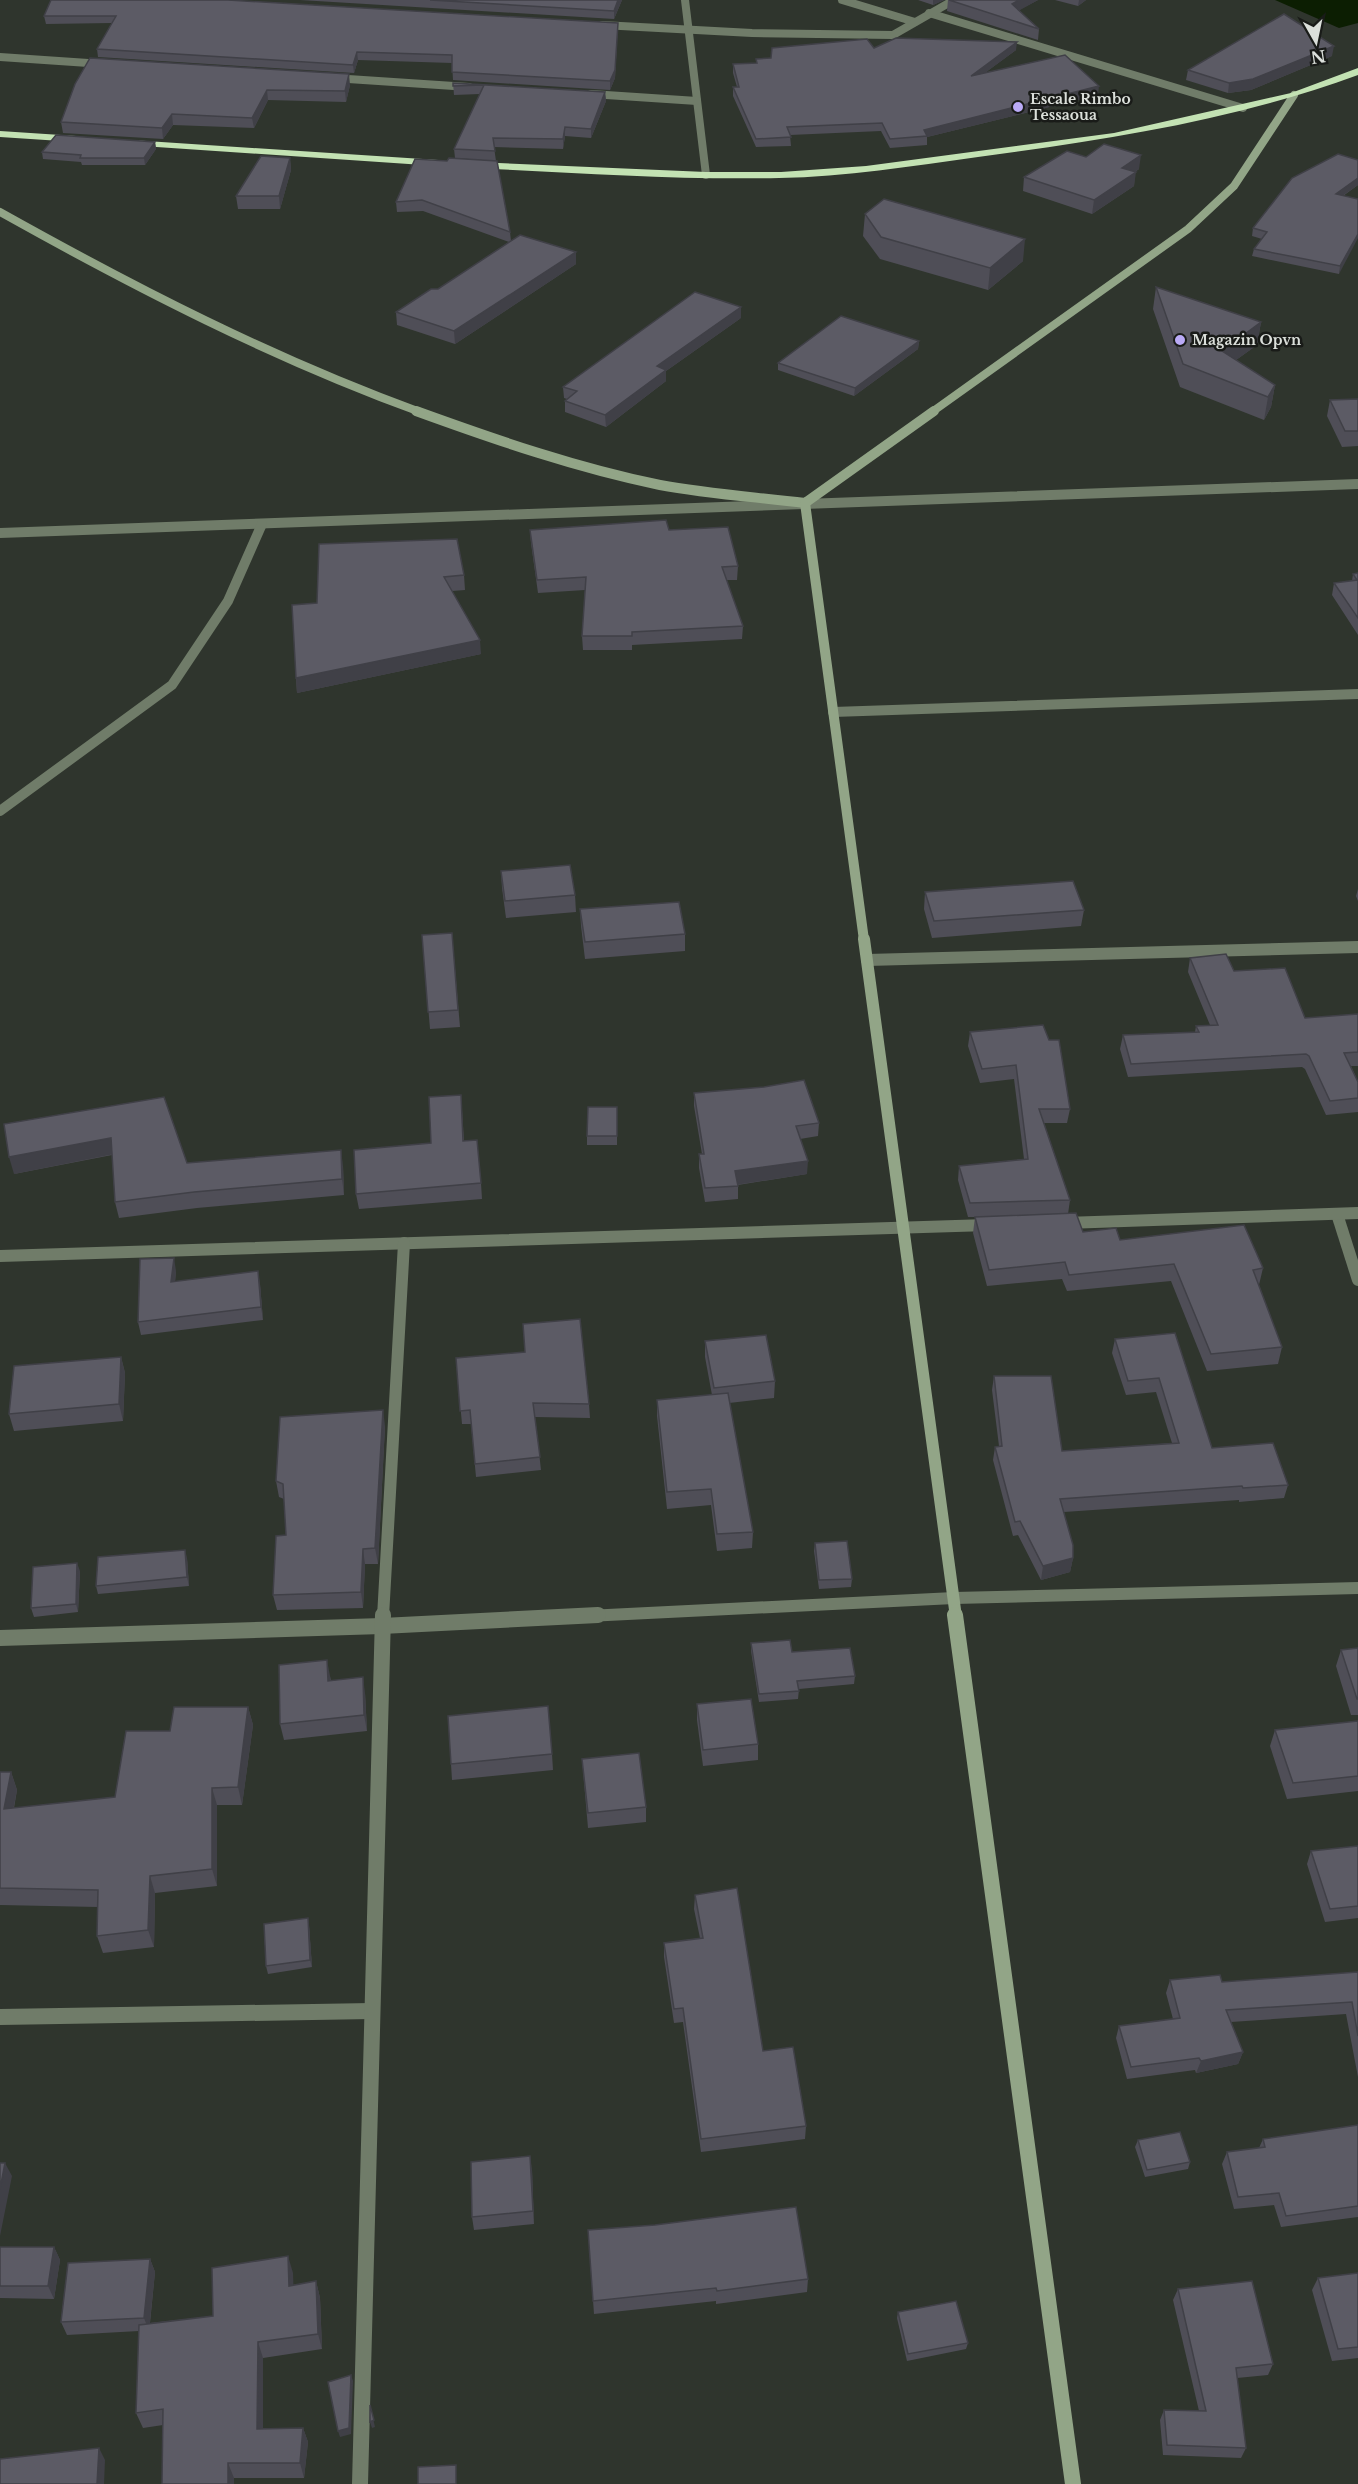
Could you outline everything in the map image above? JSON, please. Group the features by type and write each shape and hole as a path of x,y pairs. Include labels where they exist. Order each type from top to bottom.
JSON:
{"highway":[{"path":"117,142 460,164 706,175 781,175 866,169 1113,136 1294,95 1358,71"},
{"path":"0,134 93,140"}],"street":[{"path":"685,0 706,175"},
{"path":"842,0 915,22"},
{"path":"592,24 752,33 893,35 954,0"},
{"path":"929,13 1243,108"},
{"path":"0,57 106,64"},
{"path":"319,77 473,87"},
{"path":"579,93 697,101"},
{"path":"0,212 84,259 346,385 494,440 645,481 805,503 1188,229 1234,186 1294,95"},
{"path":"0,533 1358,484"},
{"path":"805,503 1073,2484"},
{"path":"0,811 172,685 228,601 262,524"},
{"path":"833,712 1358,694"},
{"path":"867,960 1358,947"},
{"path":"1055,1223 1358,1213"},
{"path":"1337,1214 1358,1280"},
{"path":"0,1256 997,1225"},
{"path":"360,2484 382,1626 404,1243"},
{"path":"0,1638 382,1626 954,1598 1358,1588"},
{"path":"0,2017 372,2011"}],"shaded area":[{"path":"1275,0 1358,0 1358,23 1339,28"}],"building":[{"path":"51,0 228,0 618,23 615,70 610,81 452,72 452,55 357,52 353,65 97,49 116,16 44,16"},
{"path":"430,0 618,0 614,11"},
{"path":"949,0 1019,0 1012,4 1039,29"},
{"path":"1284,14 1334,46 1253,79 1229,83 1188,70"},
{"path":"896,38 1017,42 971,76 1065,55 1099,86 924,130 927,136 890,139 882,123 787,127 791,137 756,139 733,87 739,87 733,64 757,63 756,59 771,58 772,48 867,39 874,48"},
{"path":"90,58 349,74 345,91 267,90 252,118 172,114 162,128 61,122 75,84"},
{"path":"453,83 605,92 591,129 565,127 563,139 493,138 495,151 454,149 484,85 453,86"},
{"path":"56,135 155,142 144,158 80,158 81,155 42,152"},
{"path":"1104,144 1141,155 1122,168 1136,172 1094,200 1024,177 1067,151 1086,157"},
{"path":"1338,154 1358,160 1358,178 1336,194 1358,199 1358,234 1340,266 1254,249 1267,232 1253,228 1292,178"},
{"path":"261,156 290,158 279,196 236,196"},
{"path":"449,158 497,161 510,232 422,200 396,202 415,159 447,161"},
{"path":"884,199 1025,239 990,268 881,237 865,214"},
{"path":"520,235 576,252 454,331 396,312 431,289 438,289"},
{"path":"1156,287 1261,322 1222,351 1275,385 1268,397 1183,364"},
{"path":"695,292 741,307 657,366 666,370 605,415 565,401 577,391 563,387"},
{"path":"841,316 919,341 855,388 778,363"},
{"path":"1358,399 1358,431 1345,431 1330,400"},
{"path":"666,520 669,530 728,527 738,566 722,567 743,626 632,632 632,636 582,636 586,577 537,580 530,530"},
{"path":"457,539 464,575 444,577 480,640 296,678 292,605 317,603 319,544"},
{"path":"1358,573 1358,618 1334,583 1357,580 1353,574"},
{"path":"570,865 575,895 505,901 501,871"},
{"path":"1073,881 1084,910 934,921 925,892"},
{"path":"679,902 685,934 585,942 580,909"},
{"path":"452,933 458,1010 428,1012 422,935"},
{"path":"1226,954 1234,971 1285,968 1305,1018 1358,1014 1358,1052 1344,1053 1358,1082 1358,1098 1330,1101 1306,1054 1131,1064 1123,1035 1199,1032 1196,1026 1218,1025 1190,958"},
{"path":"1043,1025 1049,1040 1059,1040 1070,1109 1039,1109 1070,1200 970,1203 959,1166 1028,1159 1016,1065 982,1069 970,1032"},
{"path":"804,1080 819,1123 796,1126 808,1161 735,1171 738,1186 705,1188 699,1154 704,1154 694,1093 764,1087"},
{"path":"461,1095 463,1141 477,1140 481,1183 356,1194 354,1150 431,1143 429,1097"},
{"path":"164,1097 187,1163 341,1150 342,1179 194,1192 115,1202 111,1138 9,1157 4,1124"},
{"path":"588,1107 617,1107 617,1136 587,1136"},
{"path":"1076,1213 1083,1232 1116,1228 1120,1240 1244,1225 1263,1268 1253,1270 1282,1347 1211,1354 1174,1264 1069,1275 1065,1262 989,1270 975,1217"},
{"path":"174,1258 171,1282 258,1271 261,1307 138,1322 140,1259"},
{"path":"580,1319 589,1404 533,1403 540,1457 475,1464 470,1410 460,1411 456,1358 525,1352 523,1324"},
{"path":"1175,1333 1212,1448 1273,1443 1288,1485 1243,1488 1242,1486 1060,1499 1073,1545 1073,1558 1043,1566 1020,1521 1015,1522 995,1447 1002,1446 994,1376 1051,1376 1062,1451 1179,1443 1159,1378 1128,1381 1115,1339"},
{"path":"766,1335 775,1381 714,1388 705,1341"},
{"path":"121,1357 119,1404 9,1414 14,1366"},
{"path":"728,1393 753,1532 717,1534 711,1489 667,1492 657,1400"},
{"path":"383,1410 375,1548 363,1549 361,1592 273,1595 276,1536 286,1535 283,1484 276,1481 280,1417"},
{"path":"847,1541 852,1579 819,1580 815,1543"},
{"path":"185,1550 187,1577 96,1586 98,1557"},
{"path":"77,1563 76,1604 31,1608 33,1567"},
{"path":"790,1640 792,1652 850,1648 855,1676 797,1681 799,1691 759,1694 751,1643"},
{"path":"1358,1648 1358,1699 1357,1699 1341,1650"},
{"path":"327,1660 328,1681 363,1677 364,1715 280,1724 279,1665"},
{"path":"751,1699 758,1744 703,1750 697,1704"},
{"path":"548,1706 552,1754 451,1764 448,1716"},
{"path":"174,1707 248,1707 238,1787 212,1788 212,1869 150,1876 148,1930 97,1936 98,1890 0,1888 0,1772 11,1772 4,1809 115,1797 126,1731 170,1731"},
{"path":"1358,1721 1358,1776 1293,1783 1275,1730"},
{"path":"639,1753 646,1807 588,1813 582,1759"},
{"path":"1358,1846 1358,1906 1330,1909 1311,1851"},
{"path":"737,1888 763,2051 793,2047 806,2126 701,2139 683,2008 674,2009 664,1943 703,1938 695,1895"},
{"path":"308,1918 310,1960 266,1966 264,1924"},
{"path":"1358,1972 1358,2036 1352,2002 1226,2010 1243,2052 1201,2061 1199,2058 1131,2067 1119,2026 1180,2018 1170,1980 1220,1975 1222,1982"},
{"path":"1358,2125 1358,2206 1286,2216 1279,2193 1238,2197 1227,2152 1265,2147 1263,2139"},
{"path":"1180,2132 1190,2162 1147,2170 1138,2140"},
{"path":"530,2156 533,2211 472,2217 471,2162"},
{"path":"0,2163 5,2163 0,2189"},
{"path":"796,2207 808,2279 717,2291 716,2288 593,2301 588,2230 655,2225"},
{"path":"0,2247 54,2247 48,2286 0,2286"},
{"path":"288,2256 289,2286 316,2281 318,2334 258,2342 257,2429 303,2428 300,2463 228,2463 228,2484 162,2484 163,2409 136,2413 139,2325 213,2316 212,2268"},
{"path":"150,2259 144,2318 61,2322 68,2263"},
{"path":"1358,2273 1358,2347 1338,2349 1318,2278"},
{"path":"1252,2281 1273,2364 1236,2368 1246,2448 1167,2445 1164,2410 1206,2411 1178,2289"},
{"path":"956,2301 968,2343 908,2354 898,2312"},
{"path":"351,2375 349,2428 338,2431 328,2382"},
{"path":"370,2405 374,2420 370,2422"},
{"path":"99,2448 97,2484 0,2484 0,2459"},
{"path":"456,2465 456,2484 418,2484 418,2467"}],"place":[{"name":"Escale Rimbo Tessaoua","path":"1018,107"},
{"name":"Magazin Opvn","path":"1180,340"}]}
